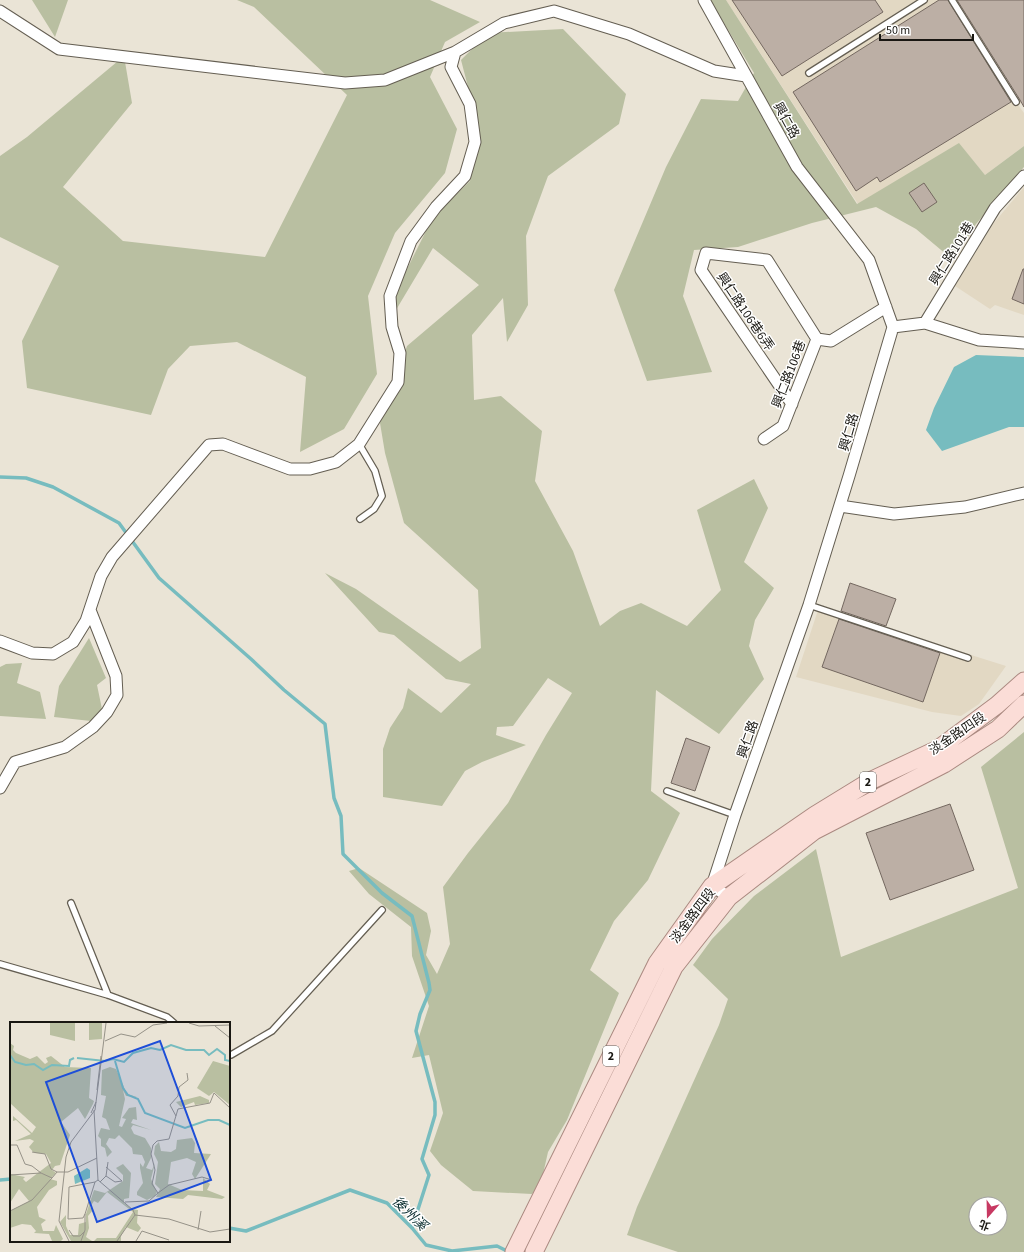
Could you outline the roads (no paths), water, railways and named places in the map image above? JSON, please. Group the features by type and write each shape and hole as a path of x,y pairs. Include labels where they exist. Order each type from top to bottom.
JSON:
{"main road":[{"name":"淡金路四段","path":"514,1252 657,963 712,886 815,814 872,780 938,749 998,705 1024,681"},
{"name":"淡金路四段","path":"537,1247 674,967 729,897 814,831 944,764 998,729 1024,704"}],"street":[{"name":"興仁路","path":"704,0 797,167 869,260 893,327 809,605 735,815 712,886"},
{"path":"0,10 59,49 345,83 386,80 455,52 504,23 554,11 629,34 714,71 746,76"},
{"path":"0,641 32,653 53,654 73,642 86,621 101,576 112,557 209,445 223,444 290,469 310,469 336,462 359,444 398,382 400,353 392,327 390,296 411,241 436,207 465,176 475,142 470,104 451,67 455,52"},
{"name":"興仁路101巷","path":"925,323 995,208 1024,176"},
{"name":"興仁路106巷6弄","path":"792,404 701,270 706,253 767,260 817,339"},
{"name":"興仁路106巷","path":"764,439 783,426 817,339 831,341 886,307"},
{"path":"893,327 925,323 979,340 1024,343"},
{"path":"840,506 894,514 965,507 1024,494"},
{"path":"0,788 15,762 65,748 93,727 107,712 117,695 116,676 90,610"},
{"path":"712,886 729,897"}],"lane":[{"path":"808,73 924,0"},
{"path":"952,0 1016,102"},
{"path":"359,444 376,471 382,496 374,509 360,519"},
{"path":"809,605 968,658"},
{"path":"667,791 735,815"},
{"path":"70,903 108,995"},
{"path":"230,1054 272,1031 382,910"},
{"path":"0,964 108,995 167,1017 173,1022"}],"water":[{"path":"976,355 1024,357 1024,427 1009,427 942,451 926,430 934,408 954,367"}],"waterway":[{"path":"0,477 26,478 53,487 119,523 159,578 284,690 325,724 334,798 341,816 343,854 382,893 412,916 429,983 430,990 420,1014 416,1031 435,1102 435,1115 422,1159 429,1175 412,1228"},
{"name":"後州溪","path":"0,1180 10,1179"},
{"name":"後州溪","path":"230,1228 246,1231 350,1190 387,1203 412,1228 426,1245 452,1251 497,1246 509,1252"}]}
